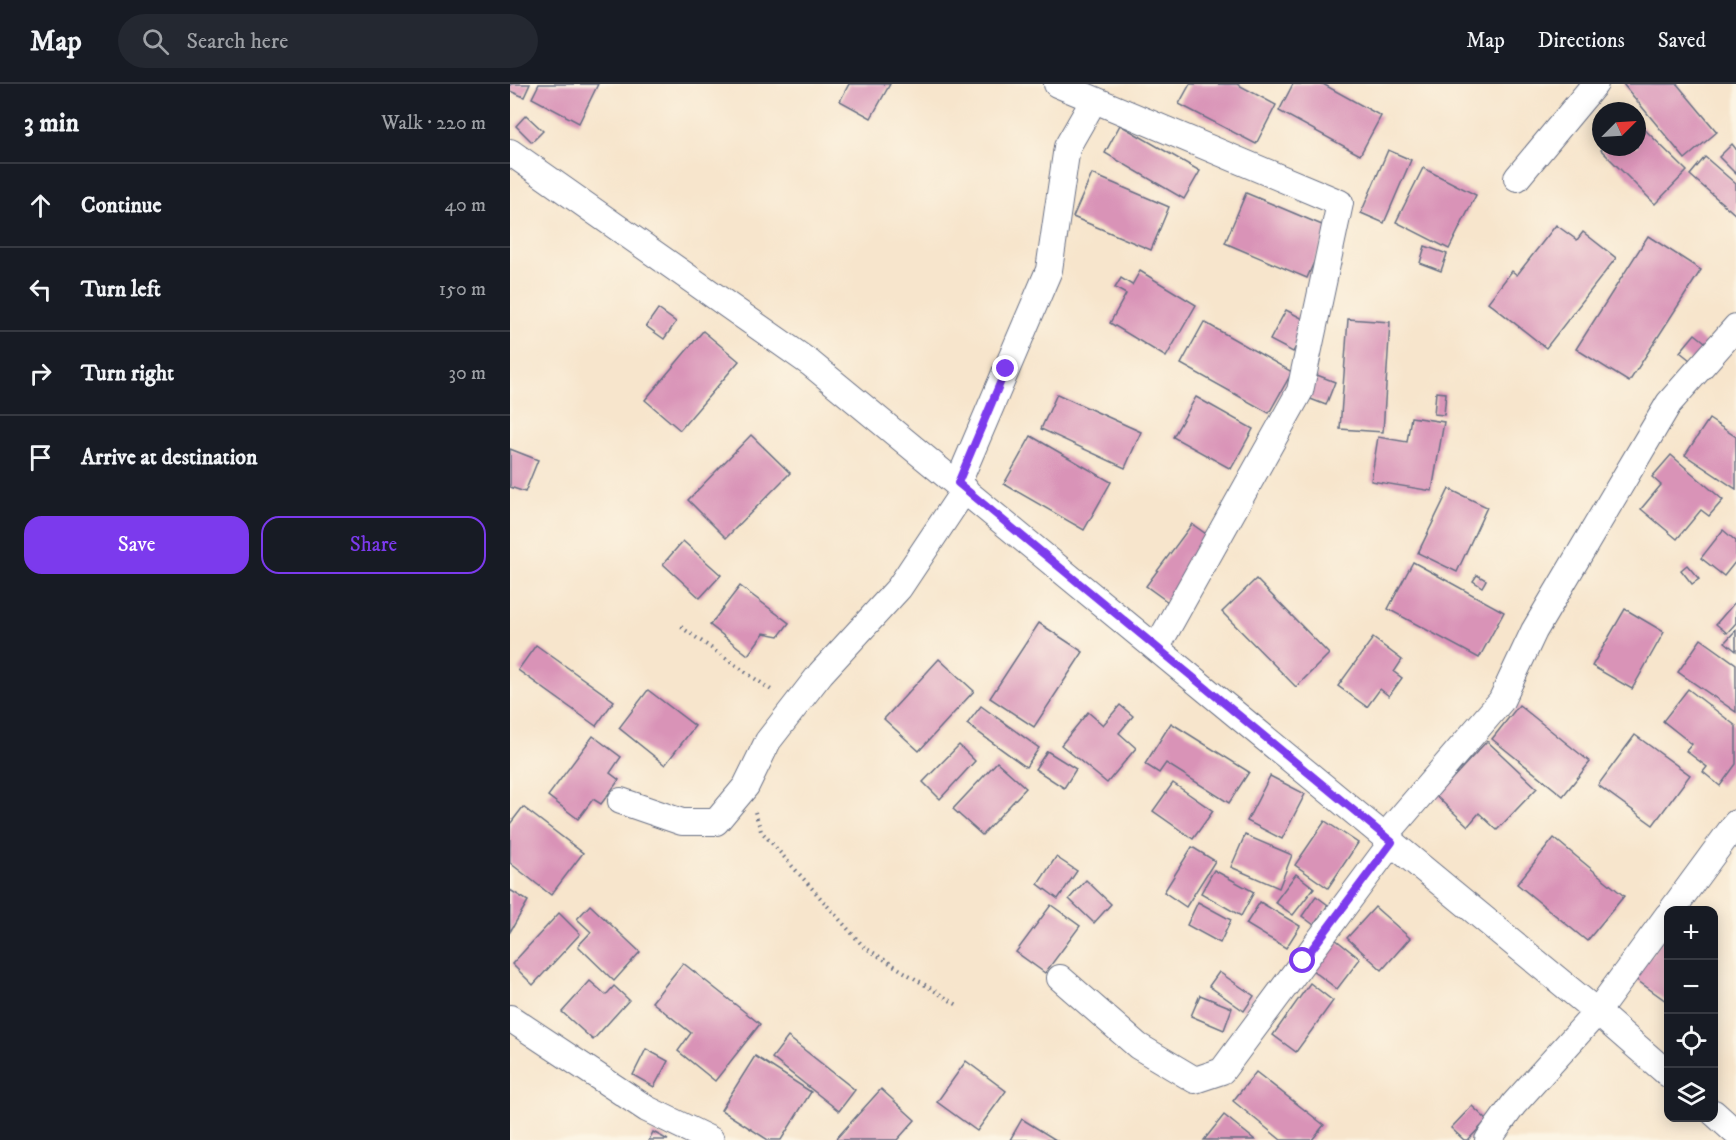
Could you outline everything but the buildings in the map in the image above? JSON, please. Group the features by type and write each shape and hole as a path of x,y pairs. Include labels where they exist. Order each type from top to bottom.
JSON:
{"street":[{"path":"1057,84 1340,203 1300,391 1157,647"},
{"path":"1517,178 1595,84"},
{"path":"621,801 682,822 716,822 746,786 768,741 820,673 899,588 961,486 1049,270 1066,147 1094,100"},
{"path":"510,152 810,363 1597,1011 1664,1070"},
{"path":"1060,978 1138,1046 1195,1080 1222,1071 1388,839 1501,701 1534,631 1669,403 1736,327"},
{"path":"1675,906 1736,823"},
{"path":"1488,1140 1514,1104 1597,1011 1664,920"},
{"path":"510,1018 647,1109 711,1140"},
{"path":"1718,1117 1736,1133"}],"path":[{"path":"681,627 794,707"},
{"path":"746,786 761,831 864,947 959,1006"}],"route":[{"path":"1006,369 958,483 1392,842 1303,961"}]}
